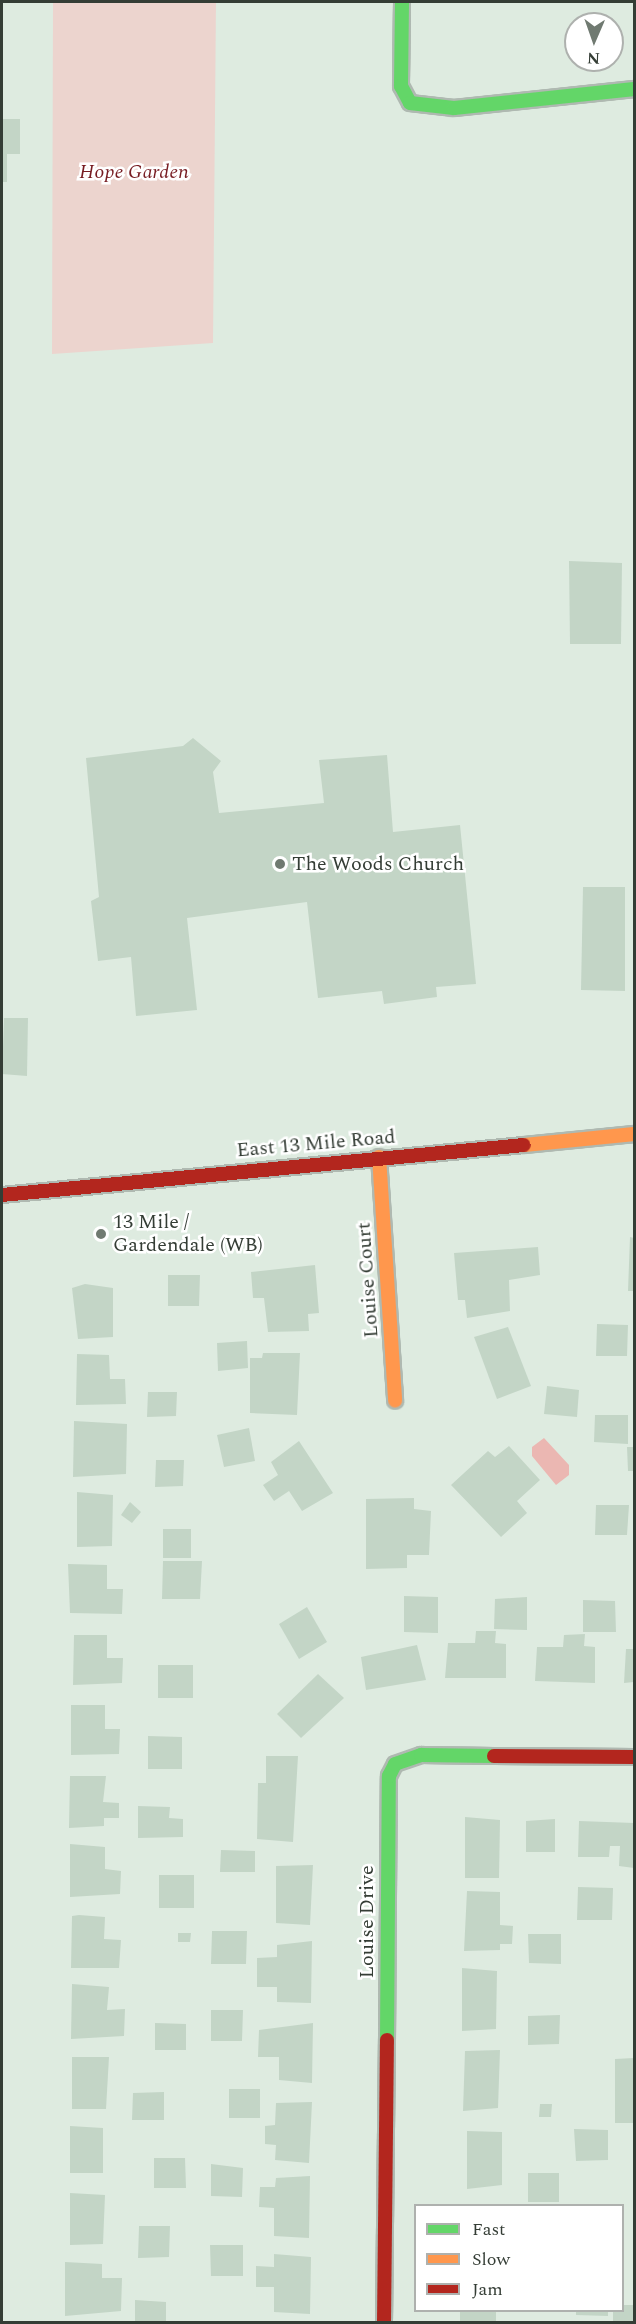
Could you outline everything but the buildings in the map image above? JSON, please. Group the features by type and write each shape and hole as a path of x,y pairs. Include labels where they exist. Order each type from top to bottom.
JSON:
{"street":[{"path":"402,2 401,86 410,103 454,108 634,89"},
{"name":"East 13 Mile Road","path":"2,1195 634,1134"},
{"name":"Louise Court","path":"380,1157 395,1400"},
{"name":"Louise Drive","path":"384,2322 388,1776 396,1764 421,1755 634,1756"}],"green space":[{"name":"Hope Garden","path":"53,2 216,2 213,343 52,354"}],"shaded area":[{"path":"544,1438 569,1465 569,1475 556,1485 532,1456 532,1447"}],"traffic: fast":[{"path":"402,2 401,86 410,103 454,108 634,89"},
{"path":"387,2040 389,1776 395,1764 421,1755 494,1756"}],"traffic: slow":[{"path":"524,1145 634,1134"},
{"path":"379,1157 395,1400"}],"traffic: jam":[{"path":"2,1195 524,1145"},
{"path":"494,1756 634,1757"},
{"path":"384,2322 387,2040"}],"place":[{"name":"The Woods Church","path":"280,864"},
{"name":"13 Mile / Gardendale (WB)","path":"101,1234"}]}
